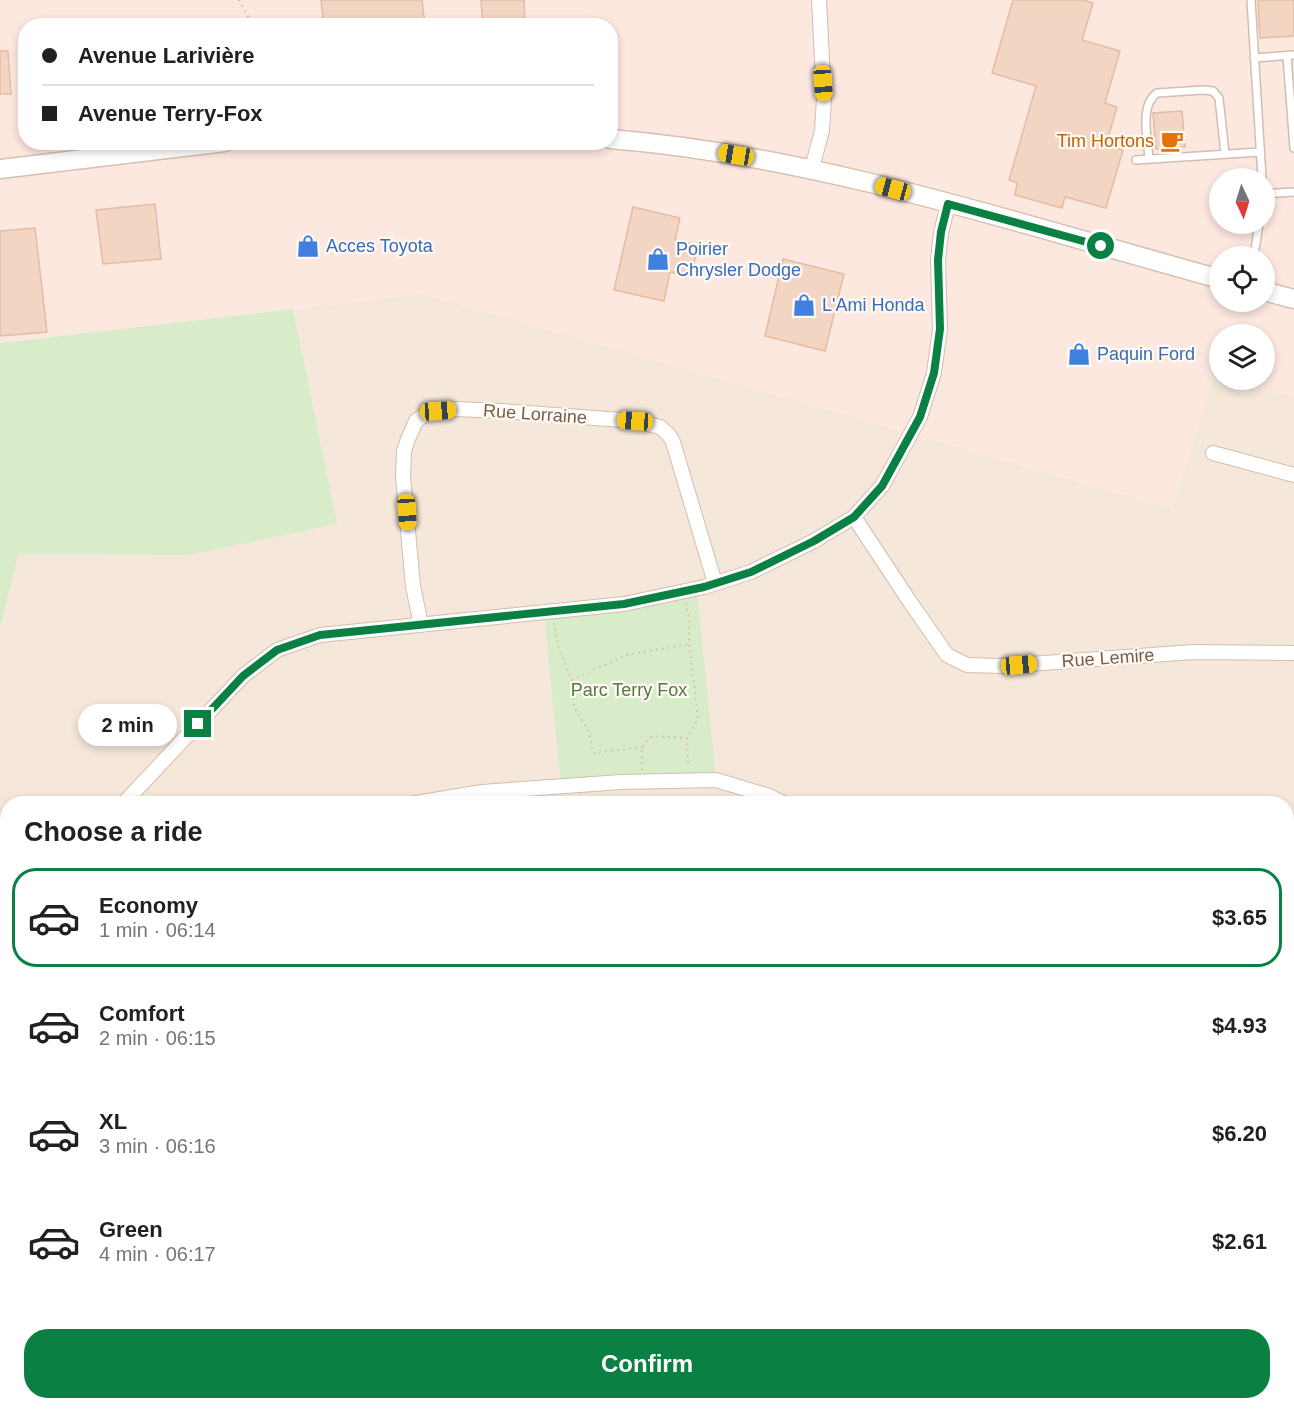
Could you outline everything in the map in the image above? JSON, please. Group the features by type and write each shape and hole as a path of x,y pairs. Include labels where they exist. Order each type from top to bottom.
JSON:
{"main road":[{"path":"618,140 717,151 812,168 1209,276"},
{"path":"0,169 158,150"},
{"path":"1275,294 1294,299"}],"street":[{"path":"812,168 822,131 824,98 819,0"},
{"path":"130,796 243,676 277,650 320,635 624,604 684,591 751,572 814,541 854,517 882,486 920,417 930,384 940,329 938,260 941,232 948,204"},
{"name":"Rue Lorraine","path":"421,625 414,586 403,477 404,451 416,421 426,413 438,411 502,411 635,421 660,427 673,442 675,456 715,583"},
{"path":"1213,453 1294,476"},
{"name":"Rue Lemire","path":"854,517 909,602 947,655 967,665 1001,666 1193,652 1294,653"},
{"path":"458,796 482,792 641,782 716,780 769,796"}],"lane":[{"path":"1251,0 1261,168"},
{"path":"1254,58 1291,56 1294,148"},
{"path":"1149,159 1148,105 1151,97 1157,93 1212,91 1219,98 1225,154"},
{"path":"1136,160 1260,152"},
{"path":"1275,193 1294,192"}],"path":[{"path":"239,0 249,18"},
{"path":"684,591 689,620 688,644 698,718 687,738 688,780"},
{"path":"553,611 559,650 572,680 574,707 589,732 593,753 642,747"},
{"path":"572,680 626,655 688,644"},
{"path":"641,782 642,747 652,736 687,738"}],"shaded area":[{"path":"0,0 1294,0 1294,396 1265,390 1275,390 1275,324 1209,324 1210,390 1173,508 422,294 0,343"},
{"path":"422,294 1172,508 1210,390 1265,390 1294,396 1294,796 0,796 0,630 17,554 189,555 336,524 293,309"}],"green space":[{"path":"293,309 337,524 189,555 18,554 0,629 0,343"},
{"name":"Parc Terry Fox","path":"697,589 716,780 561,787 544,612"}],"building":[{"path":"321,0 422,0 424,18 323,18"},
{"path":"481,0 524,0 525,18 482,18"},
{"path":"1013,0 1083,0 1093,3 1082,40 1120,51 1105,103 1117,107 1106,145 1123,150 1106,208 1065,197 1062,208 1015,195 1017,183 1009,180 1036,86 992,73"},
{"path":"1258,0 1294,0 1294,36 1260,38"},
{"path":"0,51 8,51 11,94 0,94"},
{"path":"1182,111 1185,147 1156,149 1153,113"},
{"path":"155,204 161,259 103,264 96,210"},
{"name":"Poirier Chrysler Dodge","path":"633,207 680,218 675,240 698,245 691,277 670,272 664,301 614,290"},
{"path":"35,228 47,332 0,336 0,231"},
{"name":"L'Ami Honda","path":"783,259 844,274 825,351 765,336"}],"place":[{"name":"Tim Hortons","path":"1172,141"},
{"name":"Acces Toyota","path":"308,246"},
{"name":"Poirier Chrysler Dodge","path":"658,259"},
{"name":"L'Ami Honda","path":"804,305"},
{"name":"Paquin Ford","path":"1079,354"}],"route":[{"path":"198,724 243,676 277,650 320,635 624,604 704,587 751,572 814,541 854,517 882,486 920,417 934,373 940,329 938,260 941,232 948,204 1101,246"}]}
